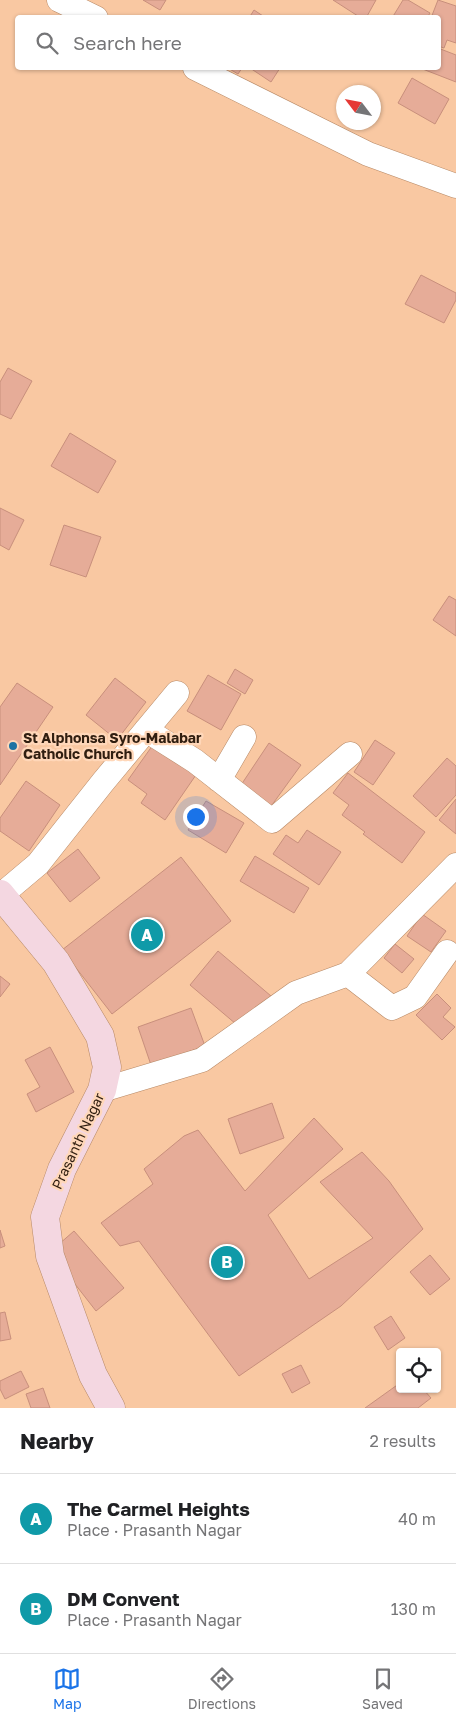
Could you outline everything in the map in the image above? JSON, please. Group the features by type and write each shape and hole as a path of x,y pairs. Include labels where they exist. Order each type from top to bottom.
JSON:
{"street":[{"path":"59,0 90,15"},
{"path":"200,70 368,154 456,186"},
{"path":"0,895 38,864 177,693"},
{"path":"146,730 195,760 272,821 350,754"},
{"path":"219,780 244,737"},
{"path":"102,1090 202,1060 296,993 348,974 456,865"},
{"name":"Prasanth Nagar","path":"0,895 56,962 100,1036 107,1067 102,1090 62,1169 45,1217 50,1256 93,1375 111,1408"},
{"path":"348,974 392,1008 415,997 447,952"}],"building":[{"path":"143,0 166,0 160,10"},
{"path":"333,0 376,0 368,15 356,15"},
{"path":"403,0 408,0 430,13 429,15 394,15"},
{"path":"438,0 456,6 456,43 447,40 444,48 441,47 441,15 432,15"},
{"path":"254,10 262,15 251,15"},
{"path":"441,49 456,55 456,82 425,70 441,70"},
{"path":"231,70 241,70 238,74"},
{"path":"253,70 279,70 271,82"},
{"path":"412,78 449,99 435,124 398,103"},
{"path":"421,275 456,293 456,300 444,323 405,304"},
{"path":"8,368 32,381 11,419 0,414 0,382"},
{"path":"70,433 116,461 98,493 51,466"},
{"path":"0,508 24,520 9,550 0,545"},
{"path":"64,525 101,537 86,577 50,565"},
{"path":"449,596 456,600 456,636 433,620"},
{"path":"235,669 253,680 245,694 227,683"},
{"path":"208,675 241,694 221,730 187,711"},
{"path":"115,678 146,702 117,740 86,715"},
{"name":"St Alphonsa Syro-Malabar Catholic Church","path":"17,683 53,707 0,785 0,707"},
{"path":"375,740 395,753 373,785 354,772"},
{"path":"155,742 198,772 165,820 141,803 147,794 128,780"},
{"path":"269,743 301,765 269,809 241,785"},
{"path":"447,758 456,766 456,795 436,817 413,796"},
{"path":"348,773 425,832 402,863 363,834 365,832 342,815 349,805 333,793"},
{"path":"26,781 60,805 29,851 0,831 0,818"},
{"path":"456,799 456,834 439,820"},
{"path":"206,801 244,823 226,853 188,830"},
{"path":"307,830 341,852 319,885 273,854 286,835 298,843"},
{"path":"78,849 100,878 70,902 47,873"},
{"path":"255,856 309,888 294,913 240,881"},
{"path":"181,857 231,921 112,1014 62,950"},
{"path":"422,914 446,931 431,952 407,936"},
{"path":"395,944 414,959 402,973 384,958"},
{"path":"218,951 271,996 243,1030 190,985"},
{"path":"0,976 10,984 0,997"},
{"path":"437,994 451,1008 443,1017 455,1027 442,1040 416,1015"},
{"path":"191,1008 205,1046 151,1065 138,1027"},
{"path":"50,1047 74,1092 36,1112 27,1094 40,1087 25,1060"},
{"path":"272,1103 284,1138 240,1154 228,1119"},
{"path":"314,1118 343,1149 268,1215 309,1279 373,1238 320,1182 362,1152 389,1181 423,1229 341,1306 239,1376 139,1241 120,1246 101,1223 153,1184 144,1169 184,1136 198,1130 245,1191"},
{"path":"0,1230 5,1246 0,1248"},
{"path":"74,1231 124,1288 96,1311 50,1252"},
{"path":"430,1255 450,1279 430,1295 410,1272"},
{"path":"5,1312 11,1339 0,1341 0,1313"},
{"path":"391,1316 405,1338 388,1350 374,1327"},
{"path":"301,1365 310,1383 292,1393 282,1374"},
{"path":"21,1371 29,1387 5,1399 0,1389 0,1381"},
{"path":"396,1386 396,1393 427,1393 431,1398 418,1408 365,1408"},
{"path":"43,1388 50,1408 31,1408 26,1394"}],"place":[{"name":"St Alphonsa Syro-Malabar Catholic Church","path":"13,746"},
{"name":"The Carmel Heights","path":"147,935"},
{"name":"DM Convent","path":"227,1262"}]}
